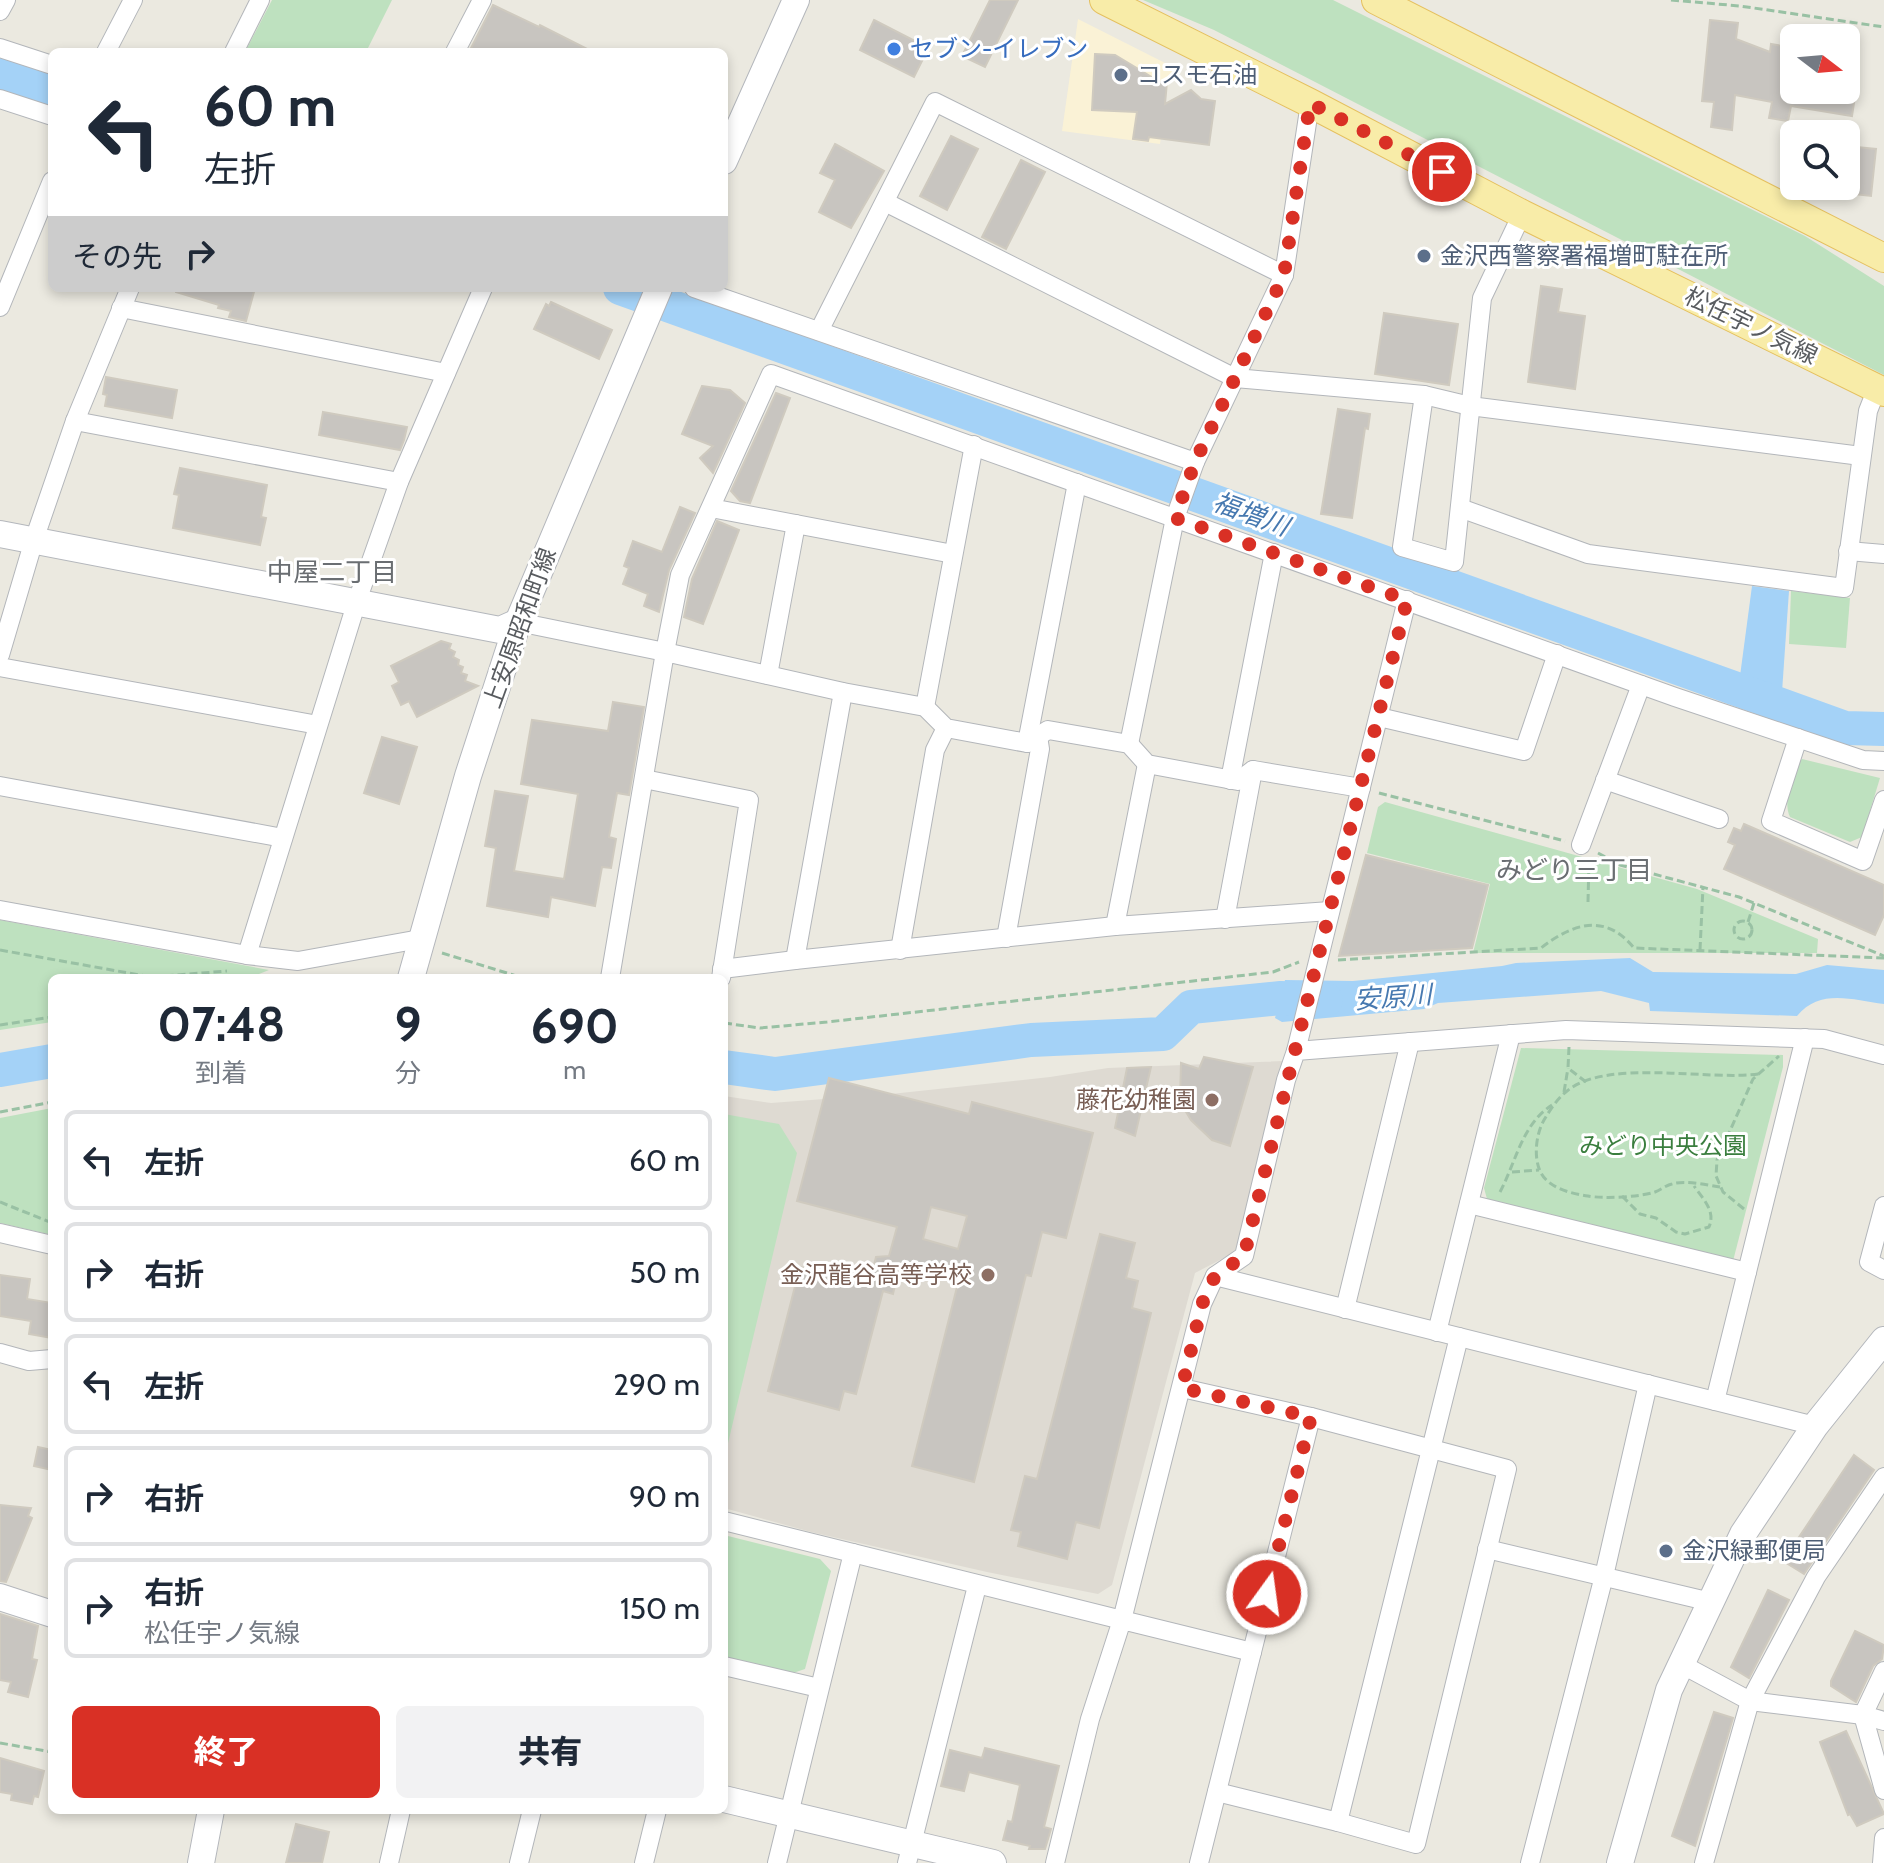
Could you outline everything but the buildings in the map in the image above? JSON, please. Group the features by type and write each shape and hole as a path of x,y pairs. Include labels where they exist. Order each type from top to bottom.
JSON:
{"main road":[{"name":"松任宇ノ気線","path":"1104,0 1522,214 1881,390"},
{"path":"1376,0 1884,258"}],"street":[{"path":"0,11 6,0"},
{"path":"108,48 133,0"},
{"path":"236,48 260,0"},
{"path":"728,152 796,0"},
{"path":"457,48 475,2"},
{"path":"0,48 48,64"},
{"path":"0,99 48,115"},
{"path":"819,331 935,102 1284,275"},
{"path":"1129,744 1178,511 1193,468 1284,275 1310,103"},
{"path":"0,307 48,191"},
{"path":"885,202 1235,378 1424,395 1470,406 1861,456"},
{"path":"1424,395 1402,547 1454,562 1482,298 1522,214"},
{"path":"0,655 34,540 75,421 128,292"},
{"path":"242,962 357,601 399,482 481,292"},
{"name":"上安原昭和町線","path":"412,974 468,776 518,622 657,292"},
{"path":"706,292 1193,468"},
{"path":"121,308 446,373"},
{"path":"611,974 680,575 771,374 1077,483 1178,511 1274,553 1641,685 1863,760 1884,761"},
{"path":"1460,508 1588,554 1844,588 1868,411 1881,390"},
{"path":"75,421 399,482"},
{"path":"925,707 974,445"},
{"path":"1006,938 1040,749 1033,740 1077,483"},
{"path":"711,508 953,554"},
{"path":"768,675 796,524"},
{"path":"0,534 500,630 518,622 665,652 925,707 946,728 1033,740 1048,730 1129,744 1147,764 1230,780 1238,781 1253,770 1361,788"},
{"path":"1848,551 1884,554"},
{"path":"1230,780 1274,553"},
{"path":"1055,1863 1090,1719 1122,1620 1202,1304 1215,1276 1244,1256 1407,600"},
{"path":"1379,717 1524,751 1557,654"},
{"path":"0,667 318,725"},
{"path":"1581,845 1641,685"},
{"path":"795,960 843,692"},
{"path":"900,950 935,750 946,728"},
{"path":"1798,738 1771,821 1863,861 1884,800"},
{"path":"1115,926 1147,764"},
{"path":"1225,919 1253,770"},
{"path":"644,779 749,800 722,974 795,960 1115,926 1330,911"},
{"path":"1605,780 1719,819"},
{"path":"0,786 283,838"},
{"path":"0,910 242,962 298,961 419,944"},
{"path":"1298,1044 1410,1042 1570,1030 1824,1039 1884,1055"},
{"path":"1437,1332 1511,1034"},
{"path":"1715,1401 1805,1038"},
{"path":"1345,1309 1410,1042"},
{"path":"1469,1204 1747,1272"},
{"path":"1884,1206 1869,1262 1884,1270"},
{"path":"0,1233 48,1244"},
{"path":"1215,1276 1815,1426"},
{"path":"1338,1822 1459,1337"},
{"path":"1620,1863 1669,1690 1743,1534 1815,1426 1884,1340"},
{"path":"0,1353 29,1361 48,1359"},
{"path":"1530,1863 1604,1576 1648,1384"},
{"path":"1182,1388 1311,1417 1507,1469 1416,1844 1217,1792"},
{"path":"1199,1863 1311,1417"},
{"path":"1704,1863 1750,1701 1816,1577 1884,1477"},
{"path":"728,1522 1252,1652"},
{"path":"1487,1549 1711,1602"},
{"path":"777,1863 853,1553"},
{"path":"909,1853 977,1586"},
{"path":"0,1597 48,1613"},
{"path":"1681,1664 1750,1701 1863,1715 1884,1721"},
{"path":"728,1667 819,1688"},
{"path":"1884,1671 1863,1715 1884,1790"},
{"path":"728,1800 788,1814 909,1853 993,1863"},
{"path":"201,1863 210,1814"},
{"path":"389,1863 400,1814"},
{"path":"519,1863 531,1814"},
{"path":"644,1863 656,1814"},
{"path":"1882,1863 1884,1838"}],"path":[{"path":"1671,0 1740,6 1884,27"},
{"path":"1361,788 1581,845"},
{"path":"1588,902 1589,849 1620,865 1754,903 1884,957"},
{"path":"1700,950 1703,887"},
{"path":"1748,922 1754,903"},
{"path":"1739,920 1748,922 1752,927 1747,938 1741,939 1734,933 1739,920"},
{"path":"728,1024 760,1028 827,1022 1273,972 1319,961 1541,948 1561,933 1581,925 1613,930 1634,948 1884,957"},
{"path":"1740,951 1741,939"},
{"path":"419,944 511,974"},
{"path":"0,950 134,974"},
{"path":"195,974 225,972 242,962"},
{"path":"0,1025 48,1018"},
{"path":"1564,1094 1570,1030"},
{"path":"1761,1216 1738,1207 1720,1187 1716,1176 1717,1160 1741,1104 1759,1074 1769,1063 1805,1038"},
{"path":"1568,1068 1586,1082"},
{"path":"1720,1187 1673,1183 1655,1192 1622,1196 1591,1197 1570,1192 1547,1182 1539,1170 1536,1152 1539,1128 1564,1094 1586,1082 1617,1073 1759,1074"},
{"path":"0,1112 48,1103"},
{"path":"1491,1209 1512,1172 1530,1124 1539,1113 1556,1103"},
{"path":"1512,1172 1539,1170"},
{"path":"1622,1196 1640,1214 1656,1218 1676,1232 1699,1231 1709,1227 1712,1220 1710,1210 1693,1184"},
{"path":"0,1202 48,1221"},
{"path":"0,1743 48,1751"}],"shaded area":[{"name":"コスモ石油","path":"1078,19 1175,68 1168,82 1160,144 1062,131"},
{"path":"1283,1061 1237,1251 1195,1273 1112,1585 1098,1594 811,1532 728,1509 728,1097 771,1103 891,1094 1108,1068"}],"green space":[{"path":"272,0 392,0 368,48 247,48"},
{"path":"1143,0 1333,0 1805,236 1884,286 1884,375 1214,30"},
{"path":"1791,591 1850,598 1846,648 1789,644"},
{"path":"1802,759 1880,778 1862,837 1850,842 1790,817 1787,804 1789,787 1794,770"},
{"path":"1385,802 1697,889 1818,939 1817,953 1473,953 1490,884 1367,853 1378,807"},
{"path":"0,920 269,970 259,974 48,974 48,1023 0,1030"},
{"name":"みどり中央公園","path":"1521,1048 1783,1055 1783,1067 1733,1261 1487,1199 1484,1188"},
{"path":"48,1109 48,1234 0,1223 0,1118"},
{"path":"728,1115 779,1124 797,1153 728,1443"},
{"path":"728,1536 820,1559 831,1571 805,1669 793,1673 728,1658"}],"water":[{"path":"1752,586 1789,591 1782,692 1740,676"},
{"path":"1630,958 1653,972 1796,974 1827,965 1884,970 1884,1004 1826,999 1806,1007 1797,1016 1650,1011 1649,1003 1601,991 1438,1003 1424,1009 1282,1022 1275,1018 1285,980 1353,981 1516,963"}],"waterway":[{"name":"福増川","path":"0,73 48,90"},
{"name":"福増川","path":"631,292 1845,728 1884,729"},
{"name":"安原川","path":"728,1068 775,1074 1031,1040 1163,1034 1191,1007 1281,998 1326,1000"},
{"name":"安原川","path":"0,1070 48,1062"}],"place":[{"name":"セブン-イレブン","path":"894,49"},
{"name":"コスモ石油","path":"1121,75"},
{"name":"金沢西警察署福増町駐在所","path":"1424,256"},
{"name":"藤花幼稚園","path":"1212,1100"},
{"name":"金沢龍谷高等学校","path":"988,1275"},
{"name":"金沢緑郵便局","path":"1666,1551"}],"district":[{"name":"中屋二丁目","path":"332,572"},
{"name":"みどり三丁目","path":"1574,870"}],"route":[{"path":"1267,1594 1311,1417 1182,1388 1202,1304 1215,1276 1244,1256 1407,600 1175,518 1195,462 1284,275 1310,103 1442,172"}]}
